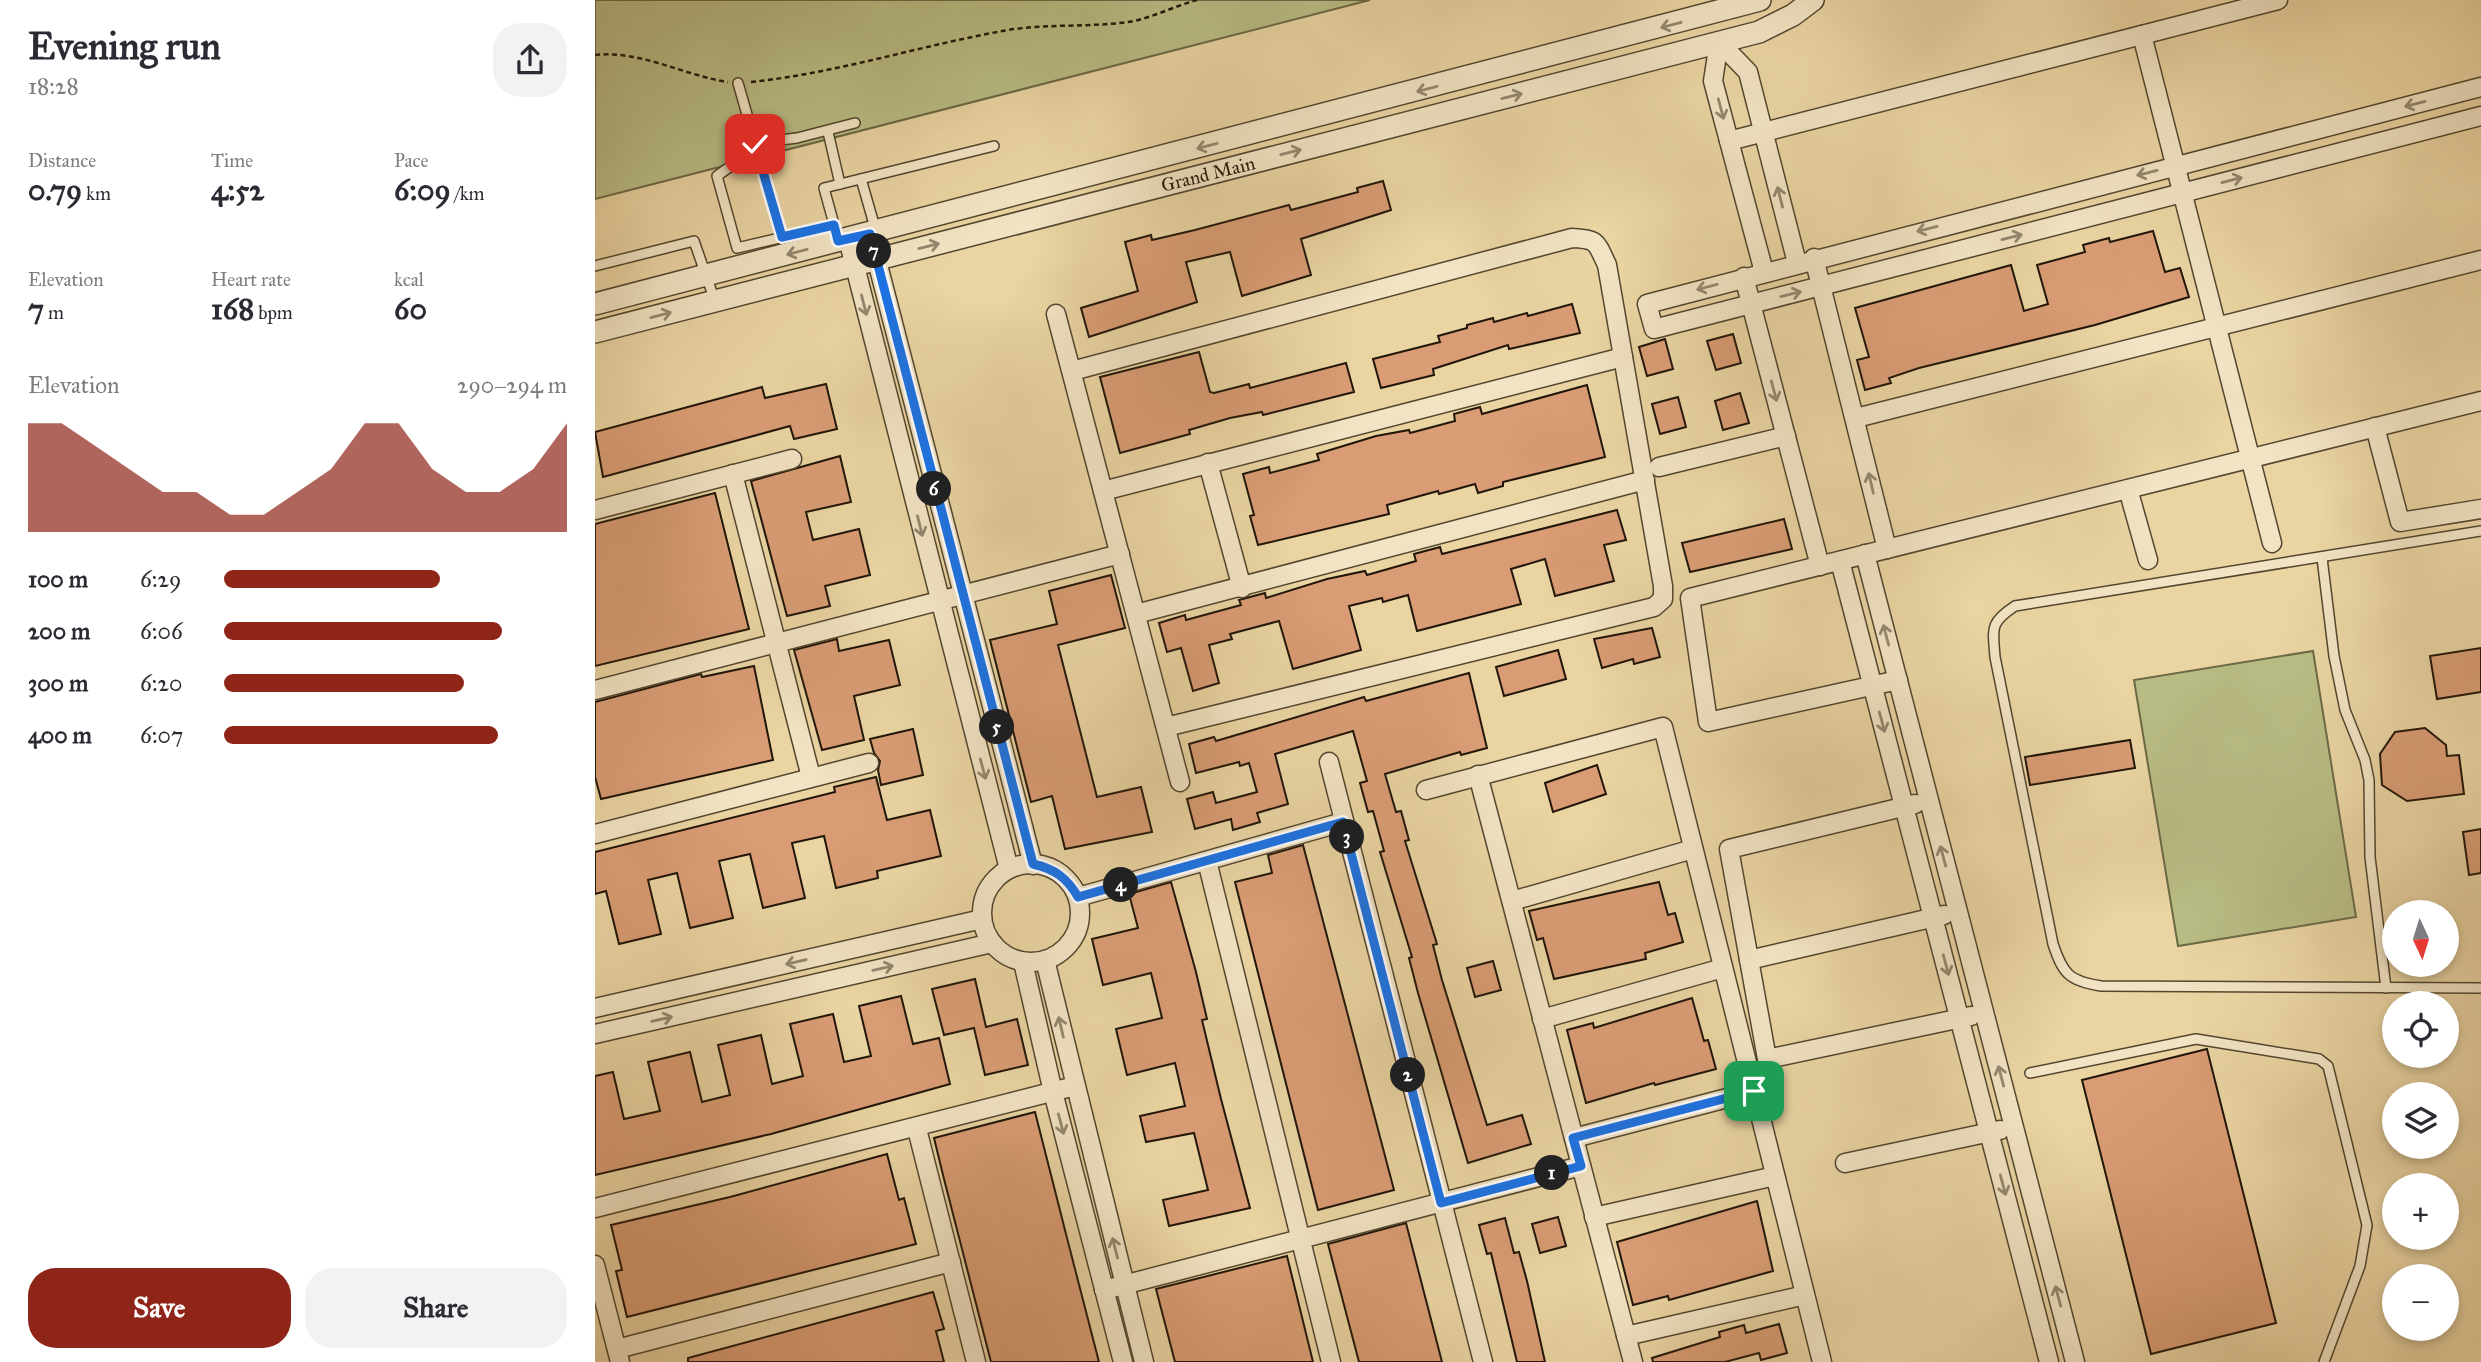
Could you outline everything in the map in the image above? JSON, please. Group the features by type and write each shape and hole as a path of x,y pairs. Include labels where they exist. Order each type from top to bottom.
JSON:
{"street":[{"name":"Grand Main","path":"595,304 706,276 840,235 873,233 1760,0"},
{"name":"Grand Main","path":"595,332 1759,32 1793,15 1813,0"},
{"path":"1729,141 2278,0"},
{"path":"1712,14 1719,42 1713,80 1764,272"},
{"path":"2142,35 2272,543"},
{"path":"1719,42 1748,72 1763,132 1805,261 1821,286 1887,549"},
{"path":"2481,87 1647,304 1654,329 2481,117"},
{"path":"873,233 876,260 897,343 1033,864"},
{"path":"840,235 854,265 1009,869"},
{"path":"1072,370 1572,238 1591,239 1597,243 1607,265 1663,586 1663,599 1654,607 1166,727"},
{"path":"1856,418 2481,260"},
{"path":"1744,277 1820,566"},
{"path":"1056,313 1180,782"},
{"path":"875,349 897,343"},
{"path":"1103,491 1623,357"},
{"path":"1898,680 1708,722 1689,598 2481,401"},
{"path":"2375,427 2400,522 2481,509"},
{"path":"1658,467 1786,436"},
{"path":"595,510 792,459"},
{"path":"1208,463 1242,589"},
{"path":"733,474 811,778"},
{"path":"1136,614 1242,589 1645,480"},
{"path":"2128,489 2148,560"},
{"path":"595,690 1120,554"},
{"path":"1865,554 2075,1362"},
{"path":"1840,561 2049,1362"},
{"path":"1426,790 1663,727 1822,1362"},
{"path":"1329,762 1483,1362"},
{"path":"595,834 869,763"},
{"path":"1478,775 1633,1362"},
{"path":"1929,800 1729,849 1767,1059 1984,1013"},
{"path":"1078,897 1343,822"},
{"path":"1512,901 1693,849"},
{"path":"1207,861 1331,1362"},
{"path":"1033,864 1049,868 1063,876 1078,897 1080,918 1076,932 1058,954 1045,960 1023,962 1011,958 992,943 982,919 988,890 1009,869 1033,864"},
{"path":"1749,960 1958,912"},
{"path":"595,1008 982,919"},
{"path":"595,1034 992,943"},
{"path":"1045,960 1144,1362"},
{"path":"1023,962 1053,1092 1123,1362"},
{"path":"1542,1019 1723,968"},
{"path":"595,1208 917,1129 1075,1086"},
{"path":"1573,1138 1754,1091"},
{"path":"1845,1163 2014,1127"},
{"path":"917,1129 976,1362"},
{"path":"1104,1290 1581,1166"},
{"path":"1594,1217 1775,1176"},
{"path":"2020,1249 2044,1243"},
{"path":"595,1265 618,1356 951,1262"},
{"path":"1626,1336 1805,1295"}],"lane":[{"path":"738,83 782,237"},
{"path":"755,144 828,132 855,123"},
{"path":"828,132 840,184"},
{"path":"738,161 717,176 737,248 782,237 840,235 824,188 994,146"},
{"path":"861,179 873,233"},
{"path":"595,266 694,241 715,301"},
{"path":"2481,531 2015,606 2000,616 1993,627 1995,657 2053,944 2068,975 2079,983 2101,986 2481,988"},
{"path":"2322,558 2334,656 2345,710 2365,760 2369,780 2370,857 2386,988"},
{"path":"2030,1073 2196,1040 2319,1059 2328,1066 2367,1225 2360,1266 2324,1362"}],"path":[{"path":"595,55 632,54 684,72 738,83 808,76 891,54 1012,30 1122,23 1153,16 1196,0"}],"green space":[{"path":"595,0 1370,0 595,199"},
{"path":"2313,651 2356,917 2178,946 2134,680"}],"building":[{"path":"1383,181 1391,210 1301,239 1311,275 1242,296 1230,252 1186,262 1197,302 1089,337 1081,308 1138,291 1125,242 1151,235 1152,240 1289,205 1291,210 1358,192 1357,188"},
{"path":"2153,231 2165,272 2180,268 2189,297 2095,325 1919,368 1889,378 1891,383 1865,390 1857,360 1869,357 1855,308 2011,265 2024,311 2048,304 2037,265 2085,252 2083,245 2109,238 2110,242"},
{"path":"1572,304 1580,333 1509,349 1508,345 1433,369 1434,375 1381,388 1373,359 1440,342 1438,336 1467,328 1467,325 1493,318 1494,322 1527,313 1528,316"},
{"path":"1733,334 1741,363 1716,370 1707,341"},
{"path":"1665,339 1673,369 1647,376 1639,347"},
{"path":"1199,352 1210,392 1249,384 1250,388 1346,363 1354,392 1263,415 1262,412 1230,418 1189,430 1190,434 1120,453 1100,377"},
{"path":"826,384 837,429 794,439 790,426 603,477 595,432 762,387 765,398"},
{"path":"1587,385 1605,457 1503,482 1503,486 1478,493 1475,484 1439,494 1438,491 1387,505 1389,514 1258,545 1250,516 1254,515 1243,474 1269,467 1270,473 1319,460 1317,454 1376,436 1409,430 1410,433 1455,421 1454,414 1480,407 1482,414"},
{"path":"1740,393 1749,423 1723,430 1715,401"},
{"path":"1678,397 1686,427 1660,434 1652,404"},
{"path":"840,456 851,502 806,512 813,540 859,529 870,575 825,586 830,606 787,616 751,481"},
{"path":"715,493 749,629 595,666 595,524"},
{"path":"1617,510 1626,540 1604,545 1614,581 1555,596 1545,559 1511,569 1521,604 1417,631 1408,595 1383,602 1382,598 1349,606 1361,650 1293,669 1279,621 1230,634 1232,639 1209,645 1219,683 1193,691 1181,648 1167,652 1159,623 1185,615 1186,620 1241,605 1239,600 1265,593 1266,598 1327,579 1365,571 1367,575 1416,561 1414,554 1440,547 1442,554"},
{"path":"1784,519 1792,549 1690,572 1682,543"},
{"path":"1111,575 1125,628 1058,645 1097,797 1141,787 1152,832 1065,849 1052,796 1031,802 990,640 1057,624 1049,591"},
{"path":"1652,628 1660,657 1634,664 1633,659 1602,668 1594,639"},
{"path":"837,639 839,651 889,640 900,685 854,696 864,740 822,750 794,650"},
{"path":"2481,648 2481,692 2437,699 2430,656"},
{"path":"1558,650 1566,679 1504,696 1496,667"},
{"path":"754,666 773,760 601,799 595,777 595,702 701,674 702,677"},
{"path":"1469,673 1487,748 1461,755 1460,752 1385,774 1396,812 1401,811 1409,840 1405,841 1437,944 1433,945 1442,980 1487,1125 1522,1115 1531,1144 1468,1163 1418,993 1409,958 1412,957 1380,852 1384,851 1373,811 1368,812 1360,783 1367,781 1353,731 1275,754 1288,804 1257,813 1260,822 1233,830 1231,819 1195,829 1187,799 1213,792 1216,803 1257,792 1249,763 1240,766 1239,762 1196,773 1189,744 1214,737 1216,741 1364,697 1366,701"},
{"path":"2425,728 2446,745 2447,756 2459,755 2464,794 2407,801 2382,785 2380,754 2395,732"},
{"path":"913,729 923,775 881,785 878,770 880,761 874,753 870,739"},
{"path":"2130,740 2135,768 2030,785 2025,757"},
{"path":"1597,765 1606,794 1553,812 1545,783"},
{"path":"876,777 887,820 930,810 941,856 877,871 878,878 836,888 824,836 792,843 805,898 763,908 750,854 719,861 733,918 690,928 677,873 648,880 661,934 619,944 606,891 595,894 595,852 835,792 834,787"},
{"path":"2481,829 2481,873 2469,875 2463,832"},
{"path":"1303,845 1394,1190 1318,1210 1235,882 1272,873 1268,855"},
{"path":"1171,882 1196,972 1207,1019 1202,1020 1250,1208 1169,1226 1163,1200 1208,1190 1194,1133 1146,1142 1140,1116 1185,1106 1175,1063 1127,1075 1116,1029 1162,1018 1151,973 1103,985 1092,939 1138,928 1129,894"},
{"path":"1659,882 1668,915 1675,913 1683,942 1645,953 1646,959 1554,979 1543,938 1537,940 1529,911"},
{"path":"1493,961 1501,990 1475,997 1467,968"},
{"path":"975,979 986,1027 1017,1019 1028,1065 985,1075 974,1028 944,1035 932,989"},
{"path":"901,996 913,1044 939,1038 950,1084 771,1134 595,1175 595,1076 613,1072 624,1119 660,1111 648,1062 690,1052 702,1102 730,1095 718,1045 761,1035 772,1084 803,1076 790,1024 833,1014 844,1062 871,1056 859,1006"},
{"path":"1692,998 1704,1041 1708,1040 1716,1069 1655,1085 1654,1083 1586,1103 1567,1030 1593,1023 1594,1028"},
{"path":"2207,1049 2276,1323 2151,1354 2082,1080"},
{"path":"1035,1112 1099,1362 991,1362 944,1179 934,1138"},
{"path":"887,1154 899,1200 904,1198 916,1244 627,1317 616,1271 622,1270 611,1225 730,1197"},
{"path":"1757,1201 1773,1271 1669,1300 1668,1296 1633,1305 1617,1242"},
{"path":"1558,1217 1566,1246 1540,1253 1532,1224"},
{"path":"1505,1218 1514,1253 1519,1252 1545,1362 1517,1362 1491,1253 1487,1254 1479,1225"},
{"path":"1406,1223 1442,1362 1359,1362 1328,1244"},
{"path":"1287,1256 1313,1362 1175,1362 1156,1289"},
{"path":"933,1292 944,1329 936,1331 944,1362 688,1362 688,1358"},
{"path":"1779,1324 1787,1353 1761,1360 1759,1353 1725,1362 1653,1362 1652,1358 1720,1337 1719,1332 1744,1325 1746,1333"}],"route":[{"path":"755,144 782,237 834,225 838,241 870,234 1033,864 1049,868 1063,876 1078,897 1343,822 1441,1203 1581,1166 1573,1138 1754,1091"}]}
